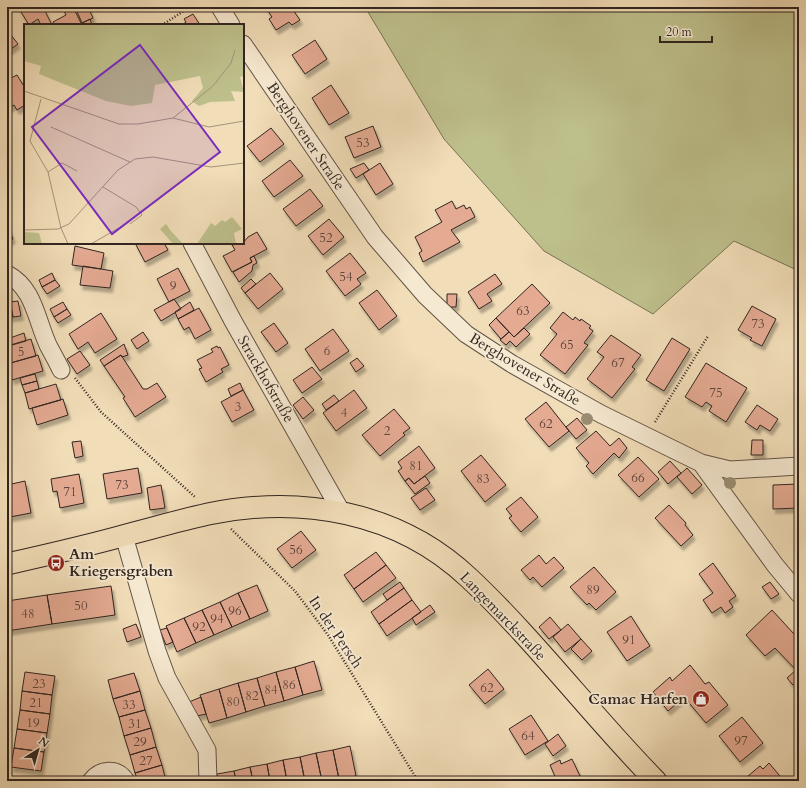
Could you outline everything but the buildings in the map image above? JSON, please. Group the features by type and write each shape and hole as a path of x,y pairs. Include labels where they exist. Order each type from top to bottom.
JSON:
{"main road":[{"name":"Langemarckstraße","path":"7,564 212,514 283,506 342,513 375,520 403,532 438,554 468,576 503,611 656,781"}],"street":[{"path":"220,7 230,24"},
{"name":"Berghovener Straße","path":"244,45 375,236 425,295 466,334 512,364 601,414 701,463 775,566 799,594"},
{"name":"Strackhofstraße","path":"193,244 233,321 342,513"},
{"path":"7,274 19,281 29,295 48,345 61,370"},
{"path":"701,463 730,470 799,466"},
{"path":"124,536 157,651 167,678 207,750 208,781"},
{"path":"91,781 100,772 106,770 119,773 126,781"}],"path":[{"path":"164,24 190,7"},
{"path":"646,436 708,336"},
{"name":"In der Persch","path":"61,370 72,375 102,412 187,488 212,514 295,591 328,635 418,781"}],"green space":[{"path":"365,7 799,7 799,271 734,241 653,314 544,251 444,139"}],"place":[{"name":"Am Kriegersgraben","path":"56,563"},
{"name":"Camac Harfen","path":"701,699"}]}
